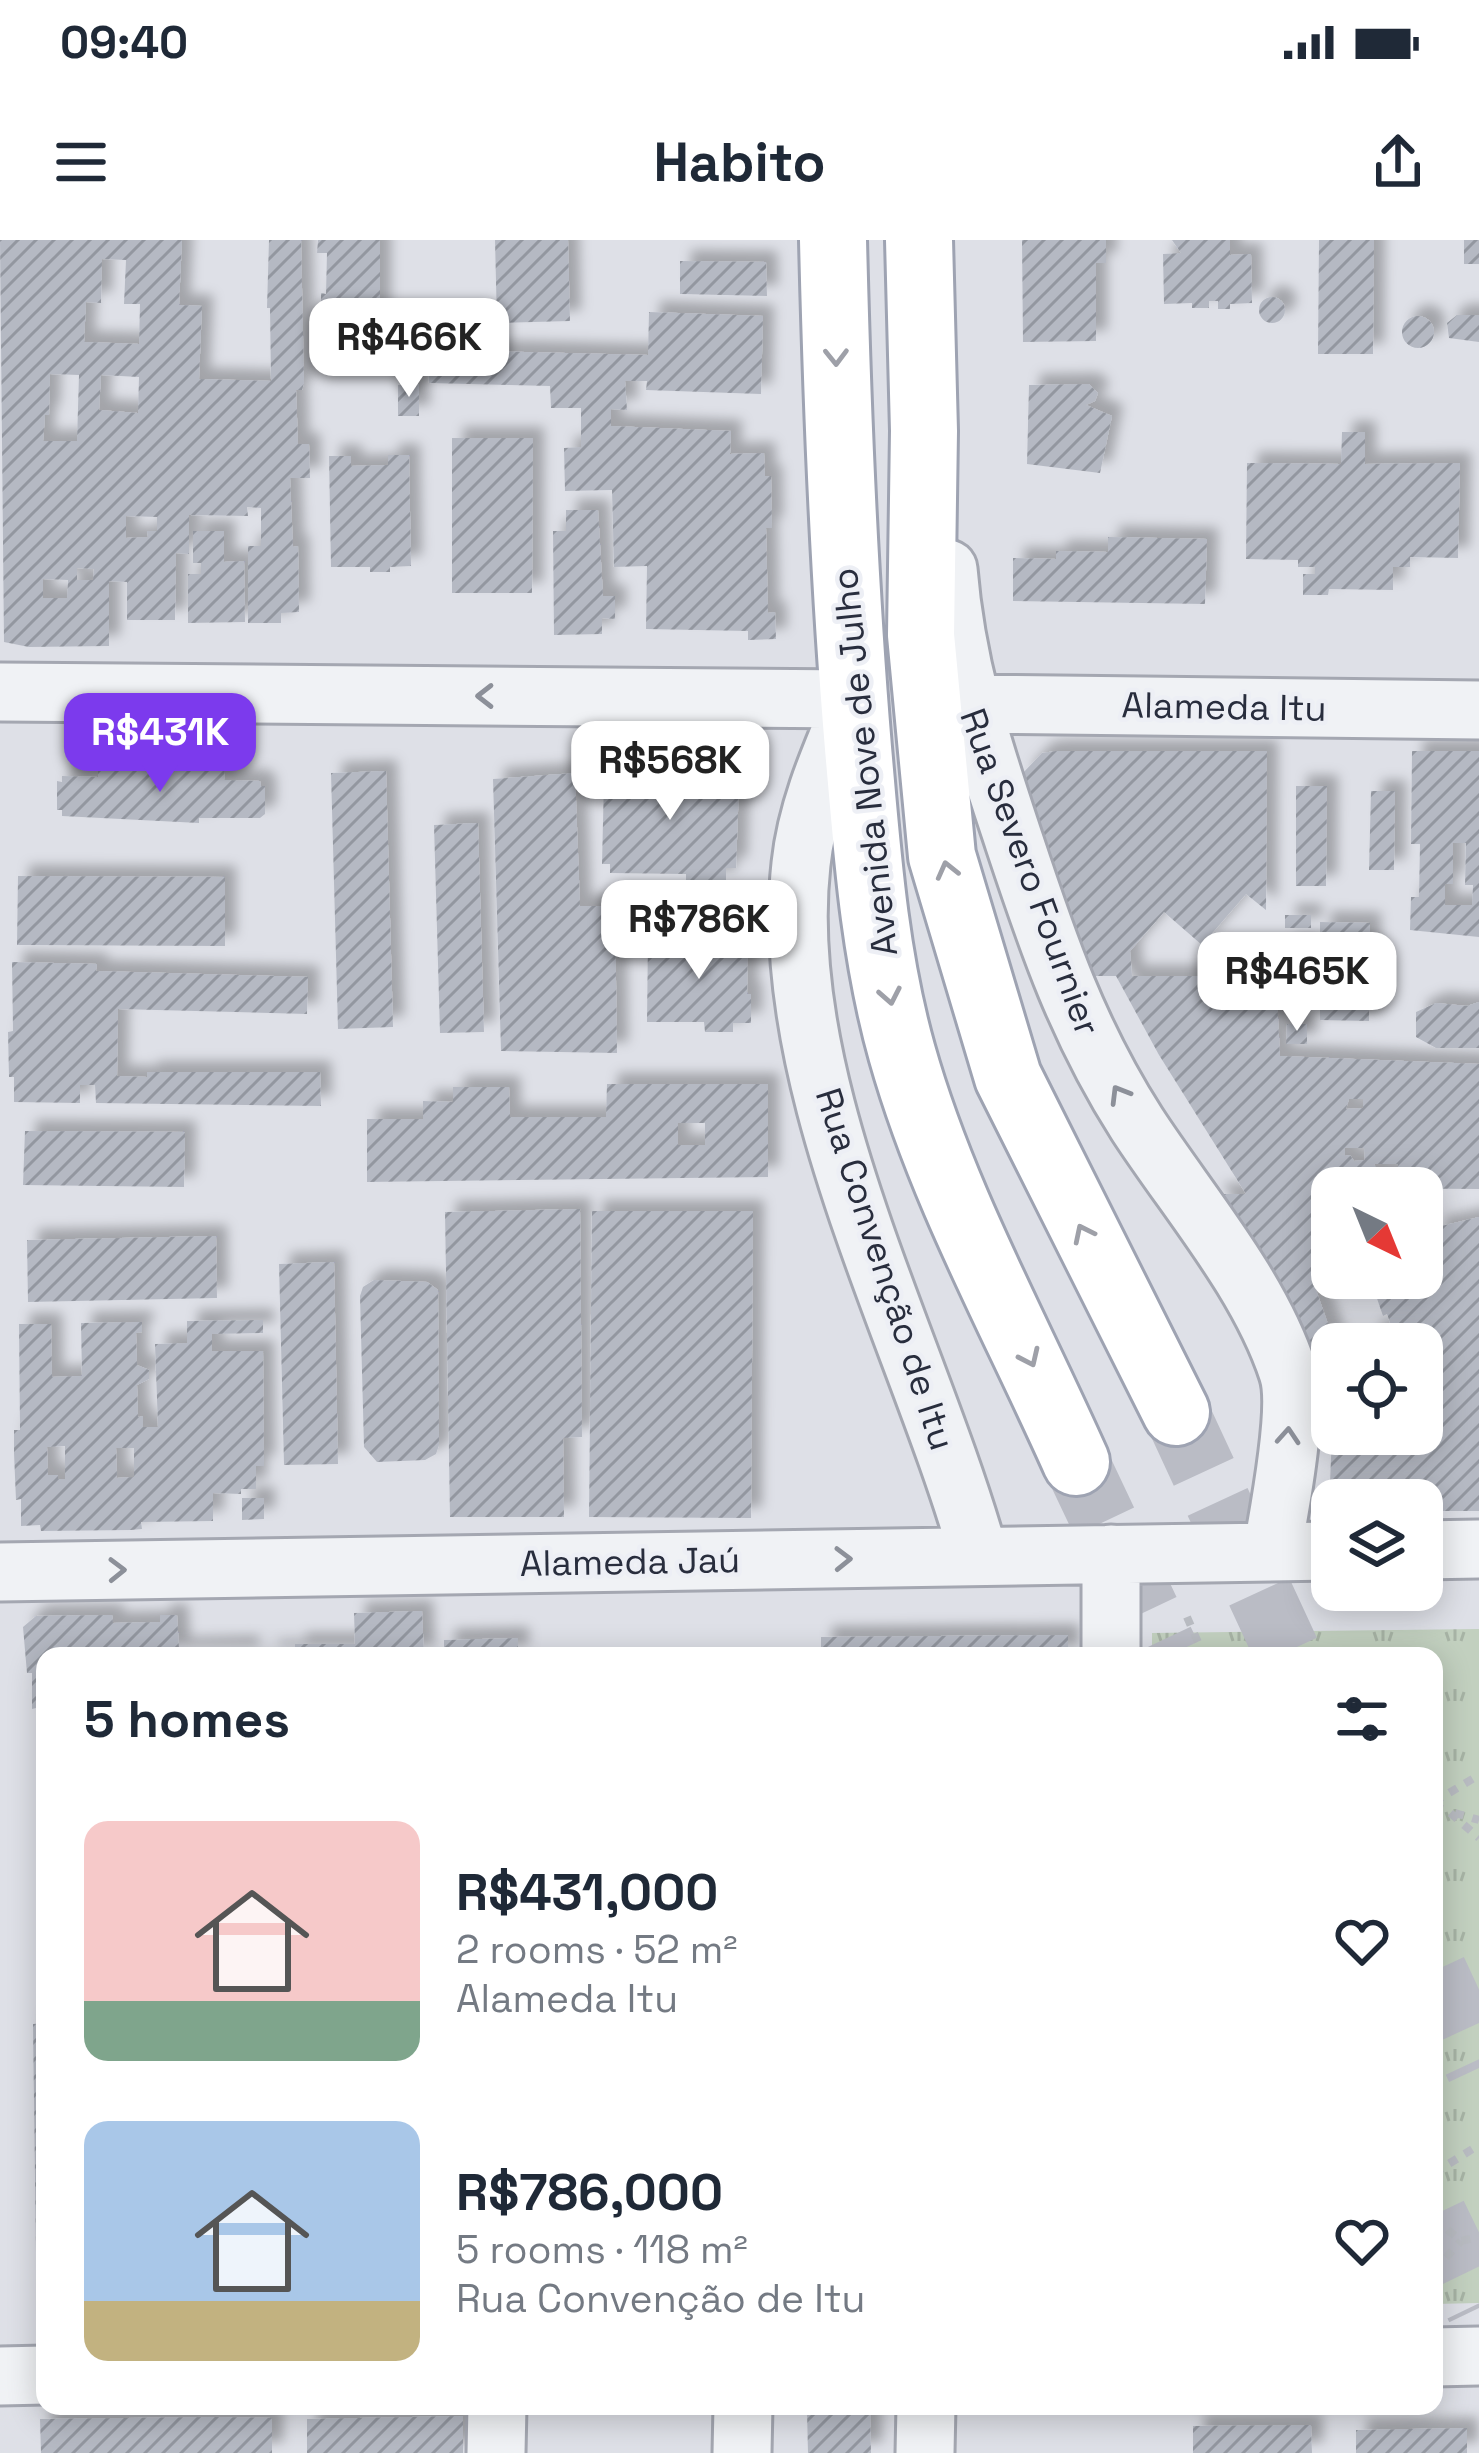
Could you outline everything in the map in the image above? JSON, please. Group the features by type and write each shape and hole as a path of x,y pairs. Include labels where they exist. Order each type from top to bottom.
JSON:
{"main road":[{"name":"Avenida Nove de Julho","path":"833,240 837,429 854,699 871,894 901,1050 936,1158 1076,1462"},
{"name":"Avenida Nove de Julho","path":"920,240 921,635 942,856 1008,1077 1176,1412"}],"street":[{"name":"Rua Severo Fournier","path":"924,431 940,454 953,635 969,704 1060,981 1094,1052 1268,1324 1290,1376 1289,1440 1272,1552"},
{"path":"0,692 854,699"},
{"name":"Rua Convenção de Itu","path":"854,699 817,790 801,860 797,920 805,1003 841,1158 979,1556"},
{"name":"Alameda Itu","path":"969,704 1479,710"},
{"path":"1443,1550 1479,1549"},
{"name":"Alameda Jaú","path":"0,1572 1311,1551"},
{"path":"1112,1554 1112,1647"},
{"path":"1443,2356 1479,2356"},
{"path":"0,2376 36,2375"},
{"path":"496,2453 497,2415"},
{"path":"742,2415 742,2453"},
{"path":"925,2453 926,2415"}],"path":[{"path":"1187,1617 1200,1647"},
{"path":"1443,1798 1479,1775"},
{"path":"1443,1808 1479,1820"},
{"path":"1448,1811 1479,1838"},
{"path":"1443,2167 1479,2145"},
{"path":"1443,2226 1461,2241"},
{"path":"1443,2261 1461,2241 1479,2237"}],"green space":[{"path":"1479,1629 1479,2303 1443,2304 1443,1647 1152,1647 1152,1633"}],"building":[{"path":"0,240 182,240 179,305 202,306 199,379 271,381 269,240 301,240 304,383 302,390 296,390 298,444 309,444 310,478 290,478 299,612 281,613 281,623 248,623 248,546 261,546 261,508 247,507 248,516 189,515 189,554 176,553 175,620 127,620 127,582 109,581 109,646 29,647 4,642","holes":["102,259 126,260 124,304 140,304 139,344 84,342 86,302 101,303","50,374 79,375 77,441 43,441 45,415 49,415","101,375 139,377 138,413 99,410","126,516 157,517 157,531 147,531 148,537 126,538","77,568 94,569 93,580 77,580","43,579 68,580 67,598 43,598"]},
{"path":"318,240 380,240 380,332 327,332 321,293 326,294 327,253 317,253"},
{"path":"495,240 568,240 570,321 497,323"},
{"path":"1022,240 1106,240 1106,263 1096,263 1096,341 1023,342"},
{"path":"1172,240 1230,240 1230,255 1251,254 1252,303 1230,304 1230,309 1218,309 1218,301 1209,301 1209,308 1164,304 1163,254 1181,253"},
{"path":"1319,240 1374,240 1373,354 1318,354"},
{"path":"1464,240 1479,240 1479,264 1464,264"},
{"path":"680,261 766,262 767,296 680,294"},
{"path":"1272,297 1285,310 1272,323 1259,310"},
{"path":"649,312 763,316 761,394 646,390 647,381 625,381 627,410 611,409 611,426 731,431 730,454 764,453 765,476 771,476 772,528 766,528 768,613 775,612 776,639 748,640 748,631 646,629 647,566 614,567 612,490 565,491 564,448 581,447 581,408 551,408 550,386 429,383 428,353 416,353 416,324 482,325 483,351 648,355"},
{"path":"1457,315 1479,315 1479,342 1449,338 1447,323"},
{"path":"1418,316 1430,320 1434,332 1430,344 1418,348 1406,344 1402,332 1406,320"},
{"path":"419,384 419,416 398,416 398,385"},
{"path":"1089,384 1098,393 1086,405 1112,416 1100,473 1027,464 1029,385"},
{"path":"1342,432 1365,432 1365,464 1460,463 1458,558 1410,557 1410,567 1393,567 1393,590 1329,589 1328,595 1303,595 1303,574 1315,574 1315,567 1298,567 1298,560 1246,559 1247,463 1341,464"},
{"path":"452,438 533,438 532,593 452,593"},
{"path":"388,455 409,455 411,566 390,567 390,572 331,567 329,456 351,456 351,466 388,465"},
{"path":"566,510 598,510 603,596 615,596 615,619 602,618 602,634 554,635 553,531 566,531"},
{"path":"193,531 224,531 224,562 244,561 245,622 188,623 188,574 201,574 201,563 193,563"},
{"path":"1108,537 1207,539 1205,604 1013,601 1013,558 1056,559 1056,551 1108,552"},
{"path":"1056,751 1267,751 1266,910 1246,894 1202,945 1164,912 1130,951 1132,976 1266,976 1266,981 1276,980 1280,1056 1479,1064 1479,1189 1443,1189 1443,1167 1311,1167 1311,1299 1319,1299 1328,1323 1311,1323 1311,1351 1212,1194 1246,1194 1116,976 1082,976 1022,774 1042,753","holes":["1349,1099 1363,1099 1363,1108 1346,1109","1345,1148 1364,1148 1365,1160 1345,1156"]},
{"path":"1412,751 1479,751 1479,937 1410,930 1411,897 1419,897 1420,844 1411,844","holes":["1453,843 1466,843 1465,885 1473,885 1472,905 1445,905 1445,884 1453,884"]},
{"path":"98,765 225,767 224,780 260,781 265,786 265,814 260,818 199,818 199,823 62,816 62,810 57,810 57,781 62,782 62,776 98,777"},
{"path":"611,767 686,769 728,775 729,783 739,784 736,868 726,868 726,881 686,881 686,874 610,873 610,864 602,864 604,780 610,780"},
{"path":"386,771 393,1027 338,1029 331,773"},
{"path":"575,773 580,906 615,906 617,1053 501,1051 493,779"},
{"path":"1296,786 1327,786 1326,886 1296,886"},
{"path":"1371,791 1395,791 1394,870 1369,870"},
{"path":"478,823 484,1032 440,1033 434,825"},
{"path":"18,876 225,877 225,946 17,945"},
{"path":"1285,915 1311,915 1311,928 1285,928"},
{"path":"1320,922 1370,923 1369,1021 1320,1020"},
{"path":"648,937 748,938 751,1023 733,1023 733,1032 705,1032 704,1022 647,1022"},
{"path":"1284,946 1311,946 1311,960 1285,960"},
{"path":"12,962 97,964 96,971 308,977 307,1014 118,1009 117,1076 320,1072 321,1106 96,1103 95,1085 80,1085 80,1103 14,1102 8,1032 13,1031"},
{"path":"1286,977 1300,977 1300,1009 1287,1009"},
{"path":"1479,1002 1479,1048 1436,1048 1416,1037 1416,1012 1436,1003 1467,1006"},
{"path":"1287,1024 1307,1024 1307,1044 1286,1044"},
{"path":"607,1084 768,1084 768,1177 367,1182 367,1119 423,1119 423,1101 453,1102 453,1087 509,1087 510,1117 606,1117","holes":["678,1123 705,1123 705,1145 678,1145"]},
{"path":"25,1131 185,1132 184,1187 23,1185"},
{"path":"580,1209 582,1437 563,1438 564,1517 450,1517 445,1212"},
{"path":"592,1211 753,1211 751,1518 589,1517"},
{"path":"1479,1217 1479,1511 1443,1511 1443,1479 1330,1479 1331,1455 1443,1455 1443,1323 1390,1323 1377,1299 1443,1299 1443,1226"},
{"path":"216,1236 217,1298 28,1302 27,1240"},
{"path":"334,1262 338,1464 284,1465 279,1264"},
{"path":"374,1280 427,1282 438,1290 439,1445 436,1454 425,1460 377,1462 364,1447 360,1296 363,1287"},
{"path":"263,1320 263,1333 212,1334 212,1351 263,1351 264,1466 256,1466 256,1489 213,1493 213,1521 141,1522 142,1529 131,1530 41,1531 40,1525 21,1526 14,1453 14,1430 20,1430 19,1324 51,1324 52,1377 82,1376 81,1323 142,1322 142,1332 136,1333 137,1365 149,1370 149,1379 137,1385 138,1417 143,1416 143,1427 158,1427 155,1344 187,1343 187,1321","holes":["65,1446 65,1479 58,1479 58,1475 48,1475 47,1447","116,1448 134,1448 134,1477 117,1478"]},
{"path":"242,1498 264,1498 264,1519 242,1520"},
{"path":"422,1611 424,1647 295,1647 355,1644 354,1613"},
{"path":"112,1615 113,1623 160,1622 160,1615 177,1615 179,1647 36,1647 36,1708 32,1709 32,1673 27,1673 23,1627 36,1616"},
{"path":"1068,1635 1068,1647 821,1647 821,1637"},
{"path":"518,1638 518,1647 444,1647 444,1640"},
{"path":"33,2024 36,2024 36,2253"},
{"path":"807,2415 870,2415 871,2453 808,2453"},
{"path":"463,2416 463,2453 307,2453 307,2419"},
{"path":"272,2418 272,2453 41,2453 40,2419"},
{"path":"1311,2425 1312,2453 1193,2453 1193,2426"},
{"path":"1467,2428 1467,2453 1356,2453 1356,2430"}],"tunnel":[{"path":"1176,1412 1285,1647"},
{"path":"1076,1462 1164,1647"},
{"path":"1443,1990 1479,2068"},
{"path":"1443,2234 1479,2308"}]}
